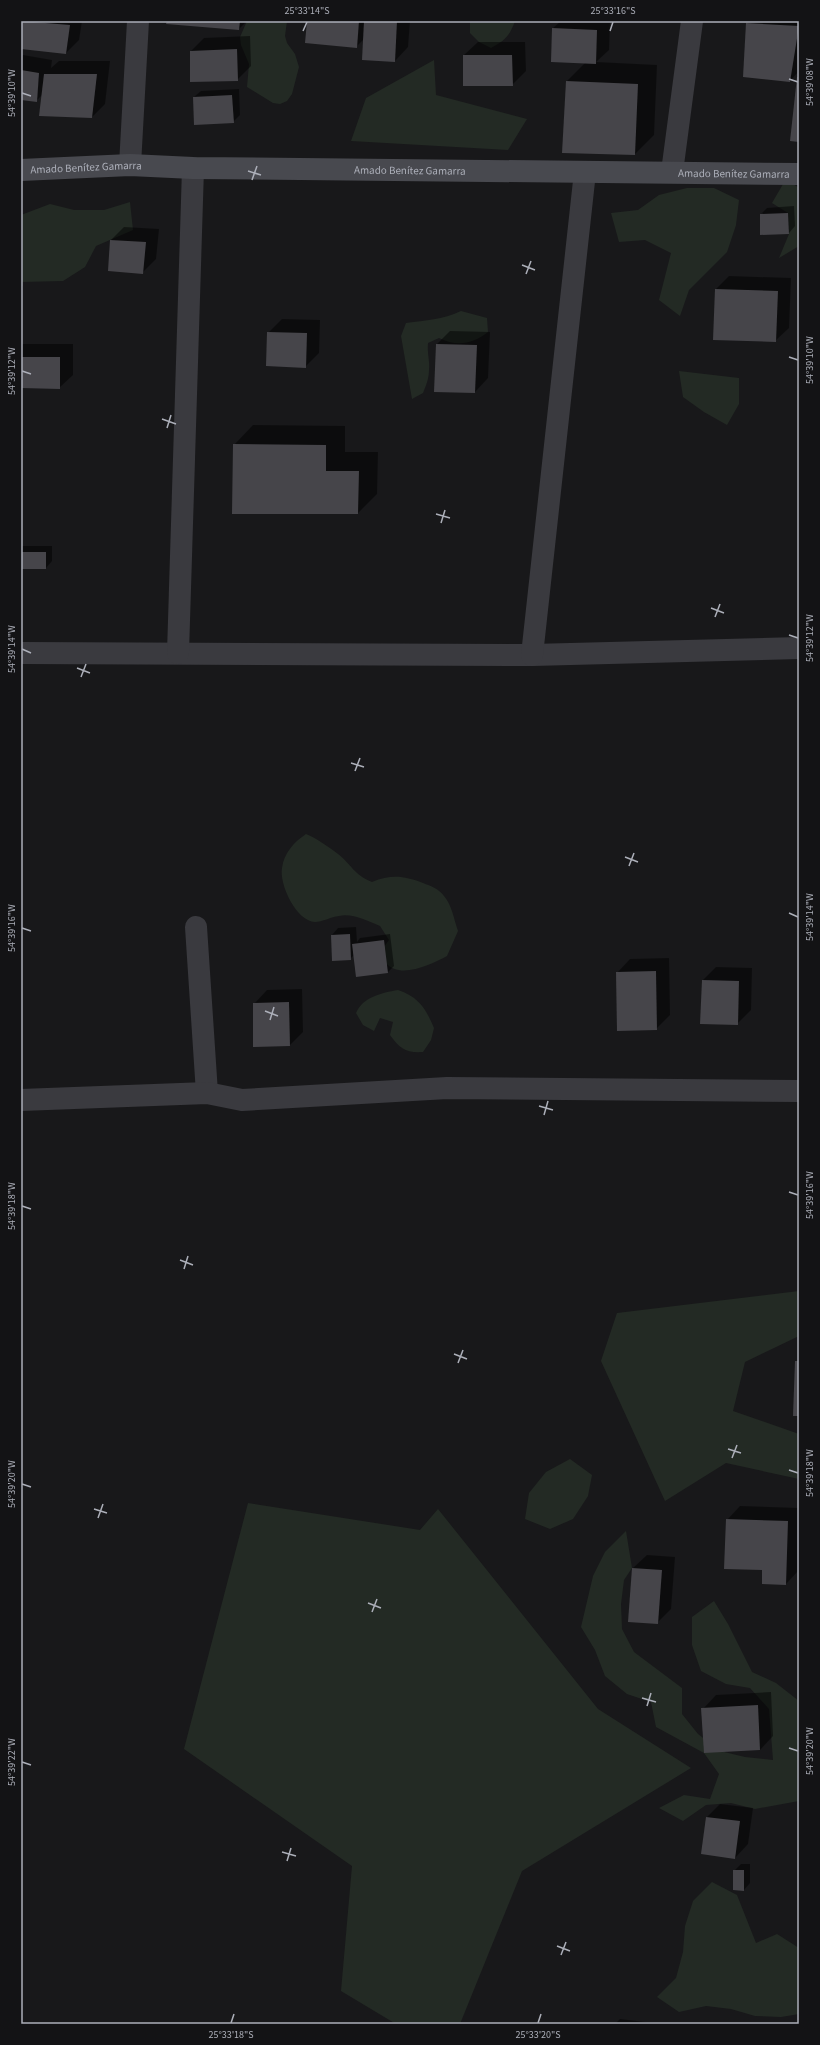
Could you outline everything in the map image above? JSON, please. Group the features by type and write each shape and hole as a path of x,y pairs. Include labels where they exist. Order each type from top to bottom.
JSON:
{"main road":[{"name":"Amado Benítez Gamarra","path":"21,170 130,165 193,168 799,174"}],"street":[{"path":"130,165 138,21"},
{"path":"672,172 692,21"},
{"path":"178,652 193,168"},
{"path":"532,655 584,172"},
{"path":"21,653 178,652 532,655 799,648"},
{"path":"196,927 207,1093"},
{"path":"21,1100 207,1093 242,1100 448,1088 799,1091"}],"shaded area":[{"path":"247,21 287,21 285,36 287,43 295,54 299,67 292,94 287,101 280,104 273,103 247,87 249,64 241,45 240,37"},
{"path":"470,21 515,21 506,37 500,43 491,48 479,42 470,33"},
{"path":"434,60 436,95 527,119 508,150 351,141 366,98"},
{"path":"786,179 799,188 799,246 779,258 789,234 788,213 772,203"},
{"path":"687,188 714,188 739,200 736,225 727,252 689,290 680,316 659,300 671,253 645,240 619,242 611,213 638,210 659,195"},
{"path":"130,202 133,230 96,246 85,267 63,281 21,282 21,215 50,204 74,210 104,210"},
{"path":"461,311 487,318 488,332 471,342 452,343 439,338 428,343 429,367 427,382 423,393 412,399 401,336 406,323 441,318"},
{"path":"679,371 739,378 739,404 727,425 704,412 683,397"},
{"path":"306,834 331,848 357,873 372,882 379,879 404,877 426,884 440,891 449,904 458,931 447,956 416,969 399,970 392,968 384,959 381,951 389,940 380,926 360,918 344,915 315,922 308,920 301,915 295,909 286,892 283,883 282,868 285,857 290,848"},
{"path":"398,990 411,996 421,1004 434,1028 431,1040 423,1052 408,1051 397,1044 390,1035 393,1022 380,1018 374,1031 363,1025 356,1013 368,999 379,994"},
{"path":"799,1291 799,1336 745,1362 733,1411 799,1434 799,1479 726,1463 665,1501 601,1361 617,1313"},
{"path":"570,1459 592,1475 588,1496 573,1519 550,1529 525,1519 529,1493 546,1472"},
{"path":"248,1503 420,1530 438,1509 598,1709 691,1768 522,1871 460,2024 396,2024 341,1991 352,1866 184,1749"},
{"path":"626,1531 632,1568 624,1580 621,1604 622,1629 634,1652 682,1688 682,1714 698,1734 720,1751 745,1757 773,1760 769,1709 750,1688 726,1684 701,1671 692,1645 692,1617 714,1601 728,1624 752,1672 776,1683 799,1701 799,1801 755,1809 731,1803 706,1805 683,1821 659,1808 684,1795 710,1799 719,1774 704,1753 656,1727 651,1702 627,1694 605,1676 595,1650 581,1627 593,1576 605,1552"},
{"path":"712,1882 737,1895 756,1943 777,1934 799,1948 799,2014 781,2017 755,2016 731,2009 706,2006 679,2012 657,1997 676,1978 683,1952 685,1926 693,1901"}],"building":[{"path":"21,21 70,25 66,54 21,49"},
{"path":"167,21 240,21 239,30 166,24"},
{"path":"307,21 359,21 357,48 305,43"},
{"path":"364,21 397,21 395,62 362,60"},
{"path":"746,23 799,26 790,82 743,77"},
{"path":"552,28 597,30 596,64 551,62"},
{"path":"237,49 238,81 190,82 190,51"},
{"path":"463,55 512,55 513,86 463,86"},
{"path":"21,70 39,73 37,102 21,100"},
{"path":"44,74 97,74 92,118 39,116"},
{"path":"797,77 799,77 799,142 790,141"},
{"path":"566,81 638,84 635,155 562,153"},
{"path":"232,95 234,123 194,125 193,97"},
{"path":"788,213 789,234 760,235 760,214"},
{"path":"110,240 146,242 143,274 108,271"},
{"path":"715,289 778,291 776,342 713,340"},
{"path":"267,332 307,333 306,368 266,366"},
{"path":"436,344 477,345 475,393 434,392"},
{"path":"21,357 60,357 60,389 21,388"},
{"path":"233,444 326,445 326,471 359,471 358,514 232,514"},
{"path":"21,552 46,552 46,569 21,569"},
{"path":"350,934 351,960 332,961 331,935"},
{"path":"384,940 388,973 356,977 352,944"},
{"path":"656,971 657,1030 617,1031 616,972"},
{"path":"702,980 739,981 738,1025 700,1024"},
{"path":"289,1002 290,1046 253,1047 253,1003"},
{"path":"795,1361 799,1361 799,1416 793,1416"},
{"path":"726,1519 788,1521 786,1585 762,1584 762,1570 724,1569"},
{"path":"632,1568 662,1570 658,1624 628,1622"},
{"path":"758,1705 760,1750 704,1753 701,1708"},
{"path":"706,1817 740,1821 735,1859 701,1854"},
{"path":"733,1870 744,1870 744,1891 733,1890"}]}
